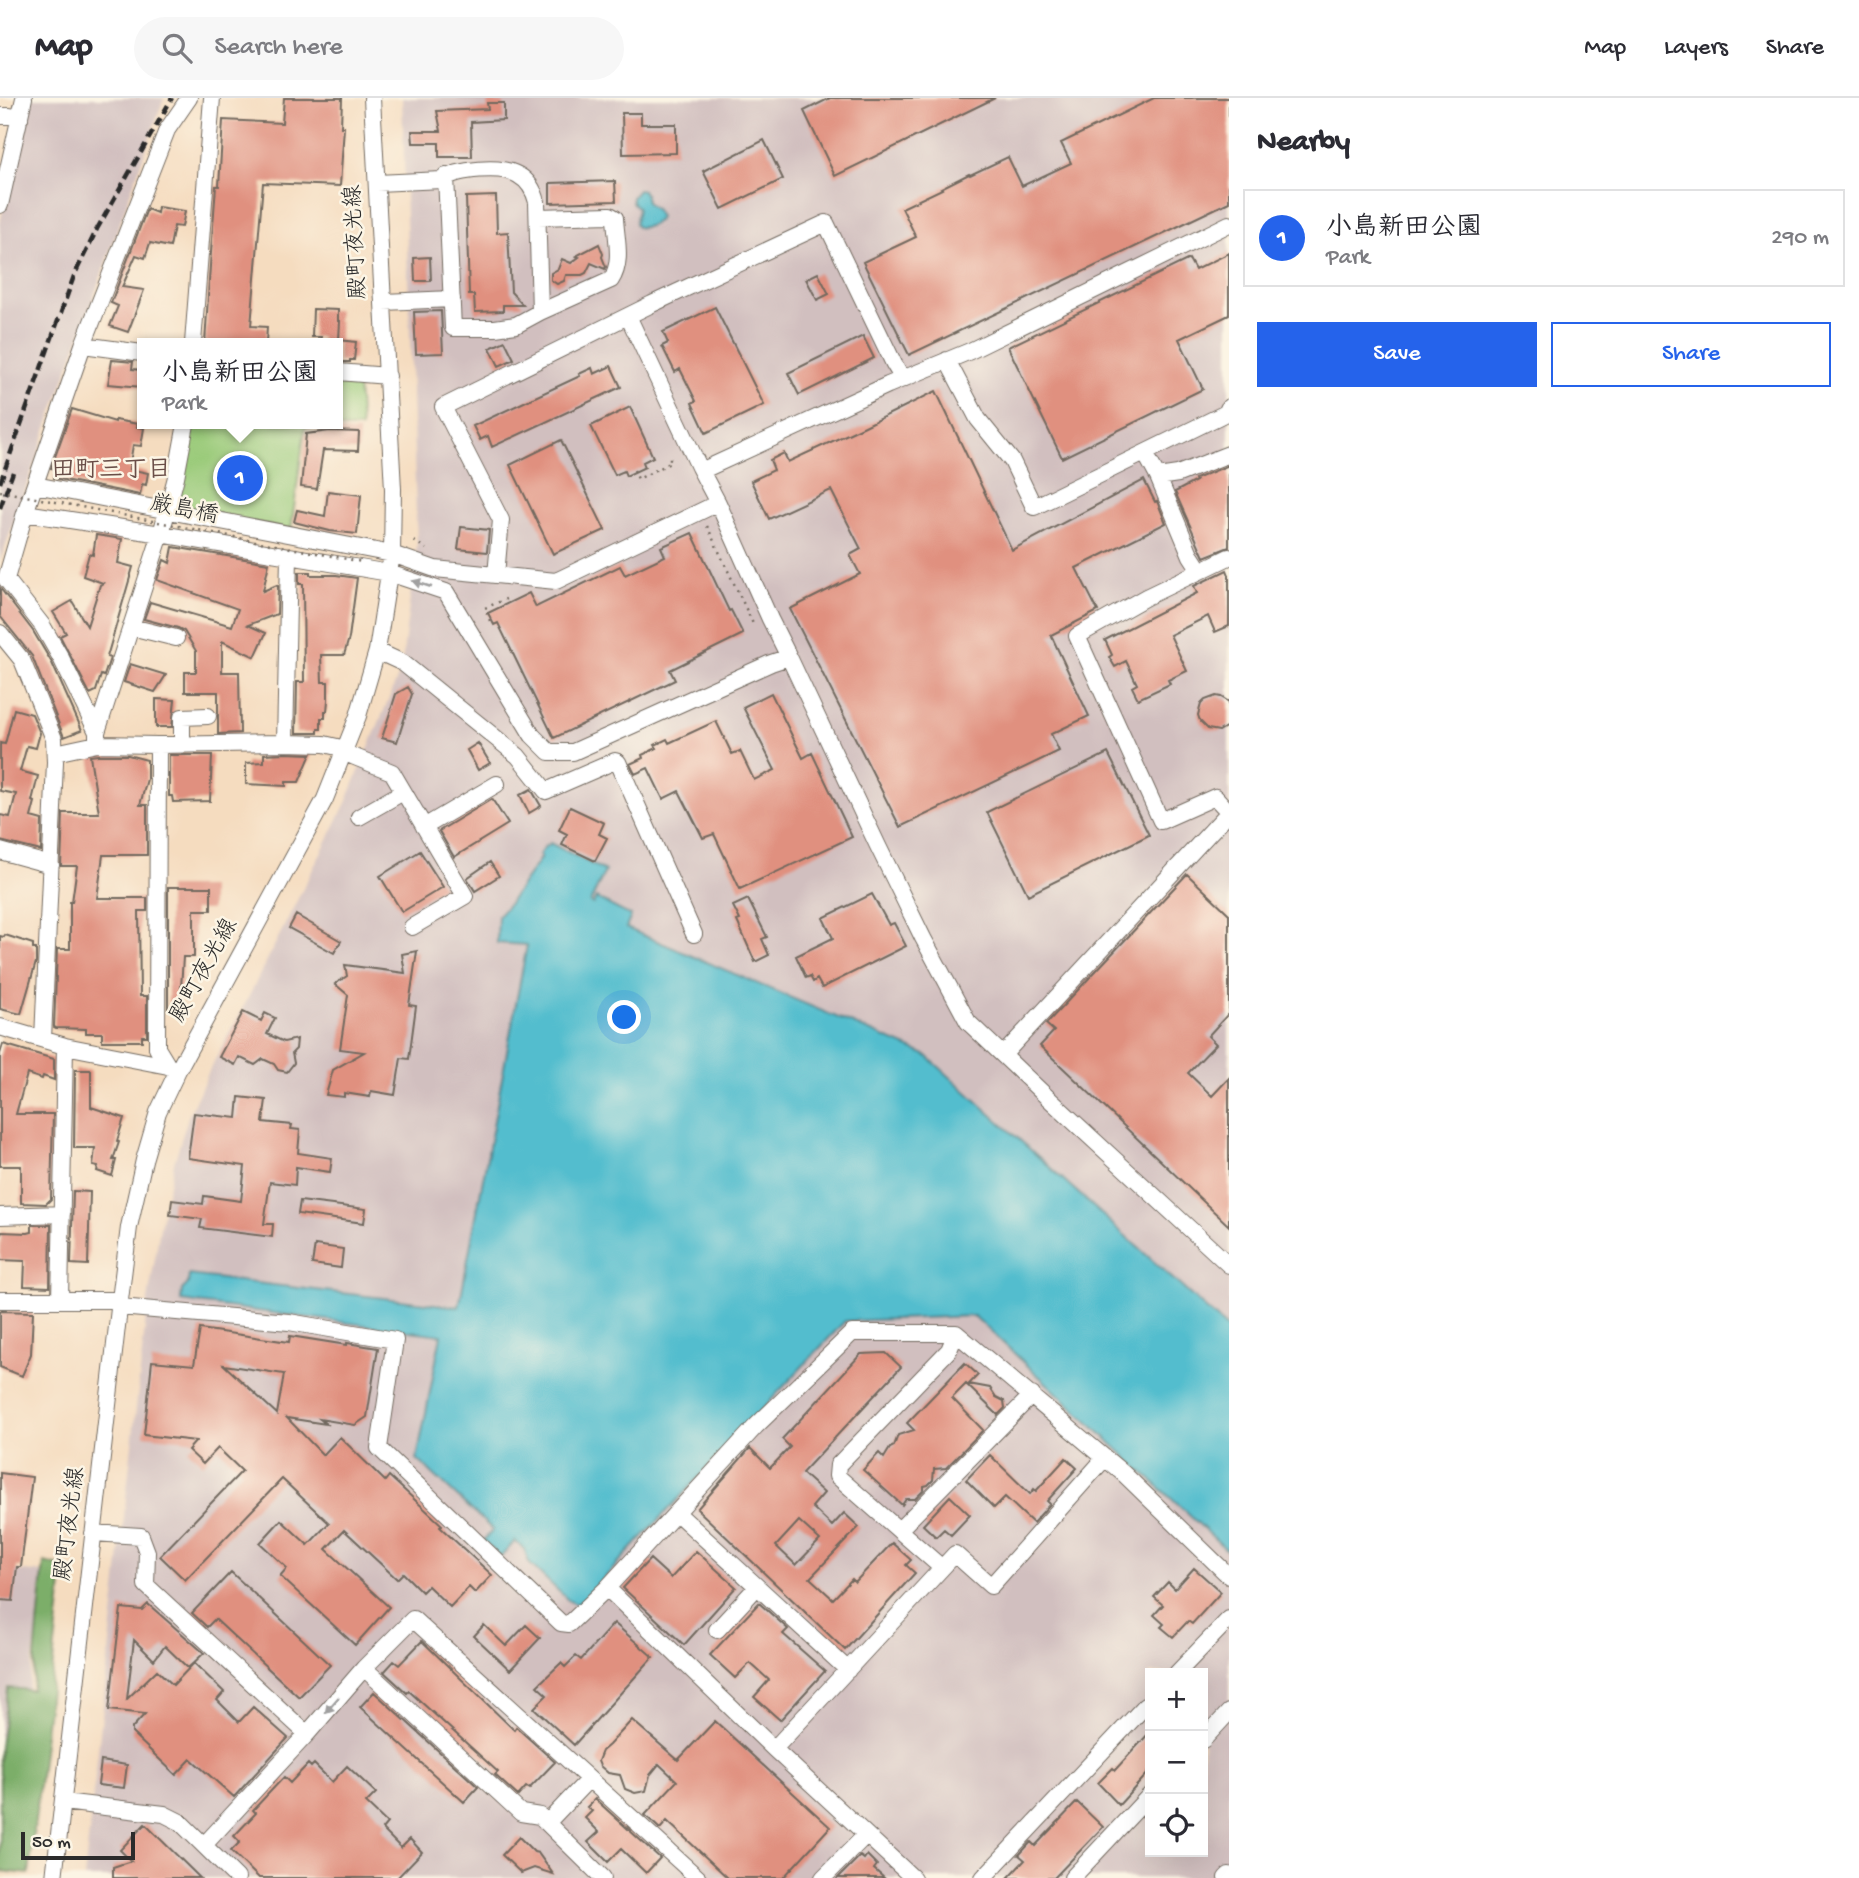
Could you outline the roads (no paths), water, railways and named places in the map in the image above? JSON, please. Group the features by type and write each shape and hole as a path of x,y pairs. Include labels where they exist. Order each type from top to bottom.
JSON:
{"street":[{"path":"0,205 24,98"},
{"path":"97,738 66,668 42,625 6,579 25,513 83,345 167,130 189,98"},
{"path":"193,338 212,98"},
{"name":"殿町夜光線","path":"54,1878 129,1227 144,1160 173,1068 319,809 346,751 377,651 392,554 393,489 372,98"},
{"path":"0,116 20,118"},
{"path":"377,183 442,180 446,176 472,170 506,170 516,173 533,189 537,202 540,312"},
{"path":"446,176 453,328 516,325 611,280 618,263 615,218 610,215 538,217"},
{"path":"496,575 501,520 443,407 628,316 826,223 903,379"},
{"path":"701,471 970,351 1229,224"},
{"path":"383,302 452,299"},
{"path":"628,316 718,503 769,619 923,938 968,1022 1229,1265"},
{"path":"83,345 137,352"},
{"path":"947,360 978,419 1012,461 1034,506 1226,413 1229,407"},
{"path":"343,372 388,376"},
{"path":"97,738 167,511 185,429"},
{"path":"1145,453 1191,556 1200,570"},
{"path":"1158,477 1178,474 1229,454"},
{"path":"35,485 392,554 435,569 556,580 718,503"},
{"path":"25,513 389,573 446,592 532,735 550,752 573,752 789,657"},
{"path":"285,743 289,556"},
{"path":"1003,1055 1229,812 1215,797 1161,821 1077,636 1146,597 1229,557"},
{"path":"131,627 176,639"},
{"path":"0,633 22,660 54,739 43,1039"},
{"path":"377,651 403,663 461,709 518,757 546,791 618,762 694,934"},
{"path":"182,744 182,717 208,716"},
{"path":"55,753 97,738 158,745 316,744 346,751 392,772 464,897 412,927"},
{"path":"158,745 157,1048 173,1068"},
{"path":"424,827 497,784"},
{"path":"359,817 403,792"},
{"path":"0,851 51,865"},
{"path":"0,1027 65,1045 173,1068"},
{"path":"60,1300 65,1045"},
{"path":"0,1216 62,1214"},
{"path":"0,1300 120,1303 289,1322 395,1340 379,1448 561,1623 569,1624 607,1588 756,1426 852,1333 956,1333 1124,1474 1229,1576"},
{"path":"942,1568 837,1476 838,1465 949,1350 956,1333"},
{"path":"899,1530 1032,1395"},
{"path":"775,1749 955,1554 991,1586 1105,1458"},
{"path":"677,1513 848,1670"},
{"path":"93,1533 141,1536 147,1552 146,1585 307,1734"},
{"path":"717,1630 757,1587"},
{"path":"607,1588 913,1878"},
{"path":"204,1845 364,1668 413,1619 698,1878"},
{"path":"1182,1668 1229,1619"},
{"path":"364,1668 521,1813 540,1816 603,1878"},
{"path":"983,1878 1145,1709"},
{"path":"1208,1735 1229,1712"},
{"path":"547,1823 589,1779"},
{"path":"1072,1878 1145,1801"},
{"path":"63,1802 164,1814 180,1822 237,1878"},
{"path":"823,1878 866,1835"}],"water":[{"path":"638,190 643,191 646,202 660,217 650,226 637,227 635,224 638,208 632,202 632,197"},
{"path":"550,843 605,871 590,903 593,904 596,898 631,916 626,928 926,1055 1229,1330 1229,1552 974,1316 845,1321 579,1605 569,1601 529,1563 524,1549 515,1541 501,1557 483,1541 493,1530 417,1459 441,1335 181,1301 182,1290 188,1284 189,1275 459,1307 527,945 497,943 498,916"}],"railway":[{"path":"0,483 74,276 97,229 172,98"},
{"path":"0,508 13,472"}],"place":[{"name":"小島新田公園","path":"240,478"}],"district":[{"name":"田町三丁目","path":"111,471"}]}
